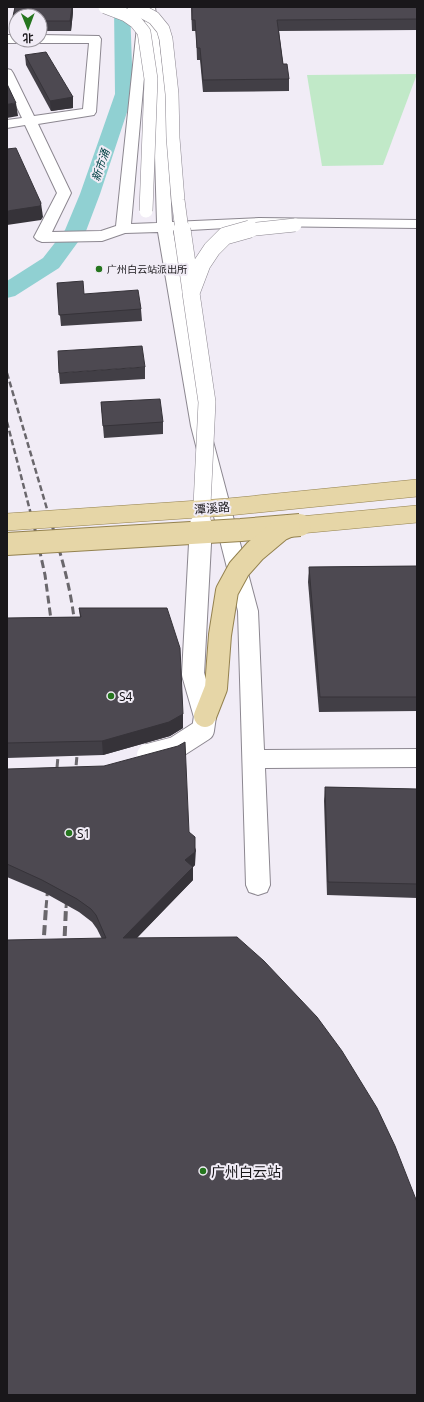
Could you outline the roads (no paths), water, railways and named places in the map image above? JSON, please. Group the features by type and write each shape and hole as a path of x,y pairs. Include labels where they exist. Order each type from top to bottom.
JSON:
{"main road":[{"name":"潭溪路","path":"7,522 228,507 417,488"},
{"path":"205,716 216,688 220,635 227,591 239,569 255,551 280,530 298,522 317,518 417,507"},
{"name":"潭溪路","path":"7,544 241,530 417,514"}],"street":[{"path":"105,7 126,15 136,22 144,32 151,79 146,210 157,227"},
{"path":"126,762 175,748 203,730 205,716 193,674 207,402 178,192 172,138 172,94 166,39 163,29 154,18 134,7"},
{"path":"123,229 145,7"},
{"path":"150,7 159,88 157,227 200,426 248,611 255,759 258,885"},
{"path":"7,124 89,112 95,39 48,39"},
{"path":"7,73 64,192 42,237 102,236 123,229 259,222 417,225"},
{"path":"191,293 202,264 212,249 225,236 252,228 295,225 417,225"},
{"path":"255,759 417,758"}],"waterway":[{"name":"新市涌","path":"7,291 51,263 75,231 90,194 124,94 122,7"}],"railway":[{"path":"7,373 52,526"},
{"path":"7,422 34,526"},
{"path":"34,525 45,575 52,627"},
{"path":"52,525 69,589 75,628"},
{"path":"56,779 59,745"},
{"path":"75,777 78,745"},
{"path":"46,908 48,885"},
{"path":"66,908 67,895"},
{"path":"43,950 46,907"},
{"path":"64,951 66,907"}],"place":[{"name":"广州白云站派出所","path":"99,269"},
{"name":"S4","path":"111,696"},
{"name":"S1","path":"69,833"},
{"name":"广州白云站","path":"203,1171"}]}
